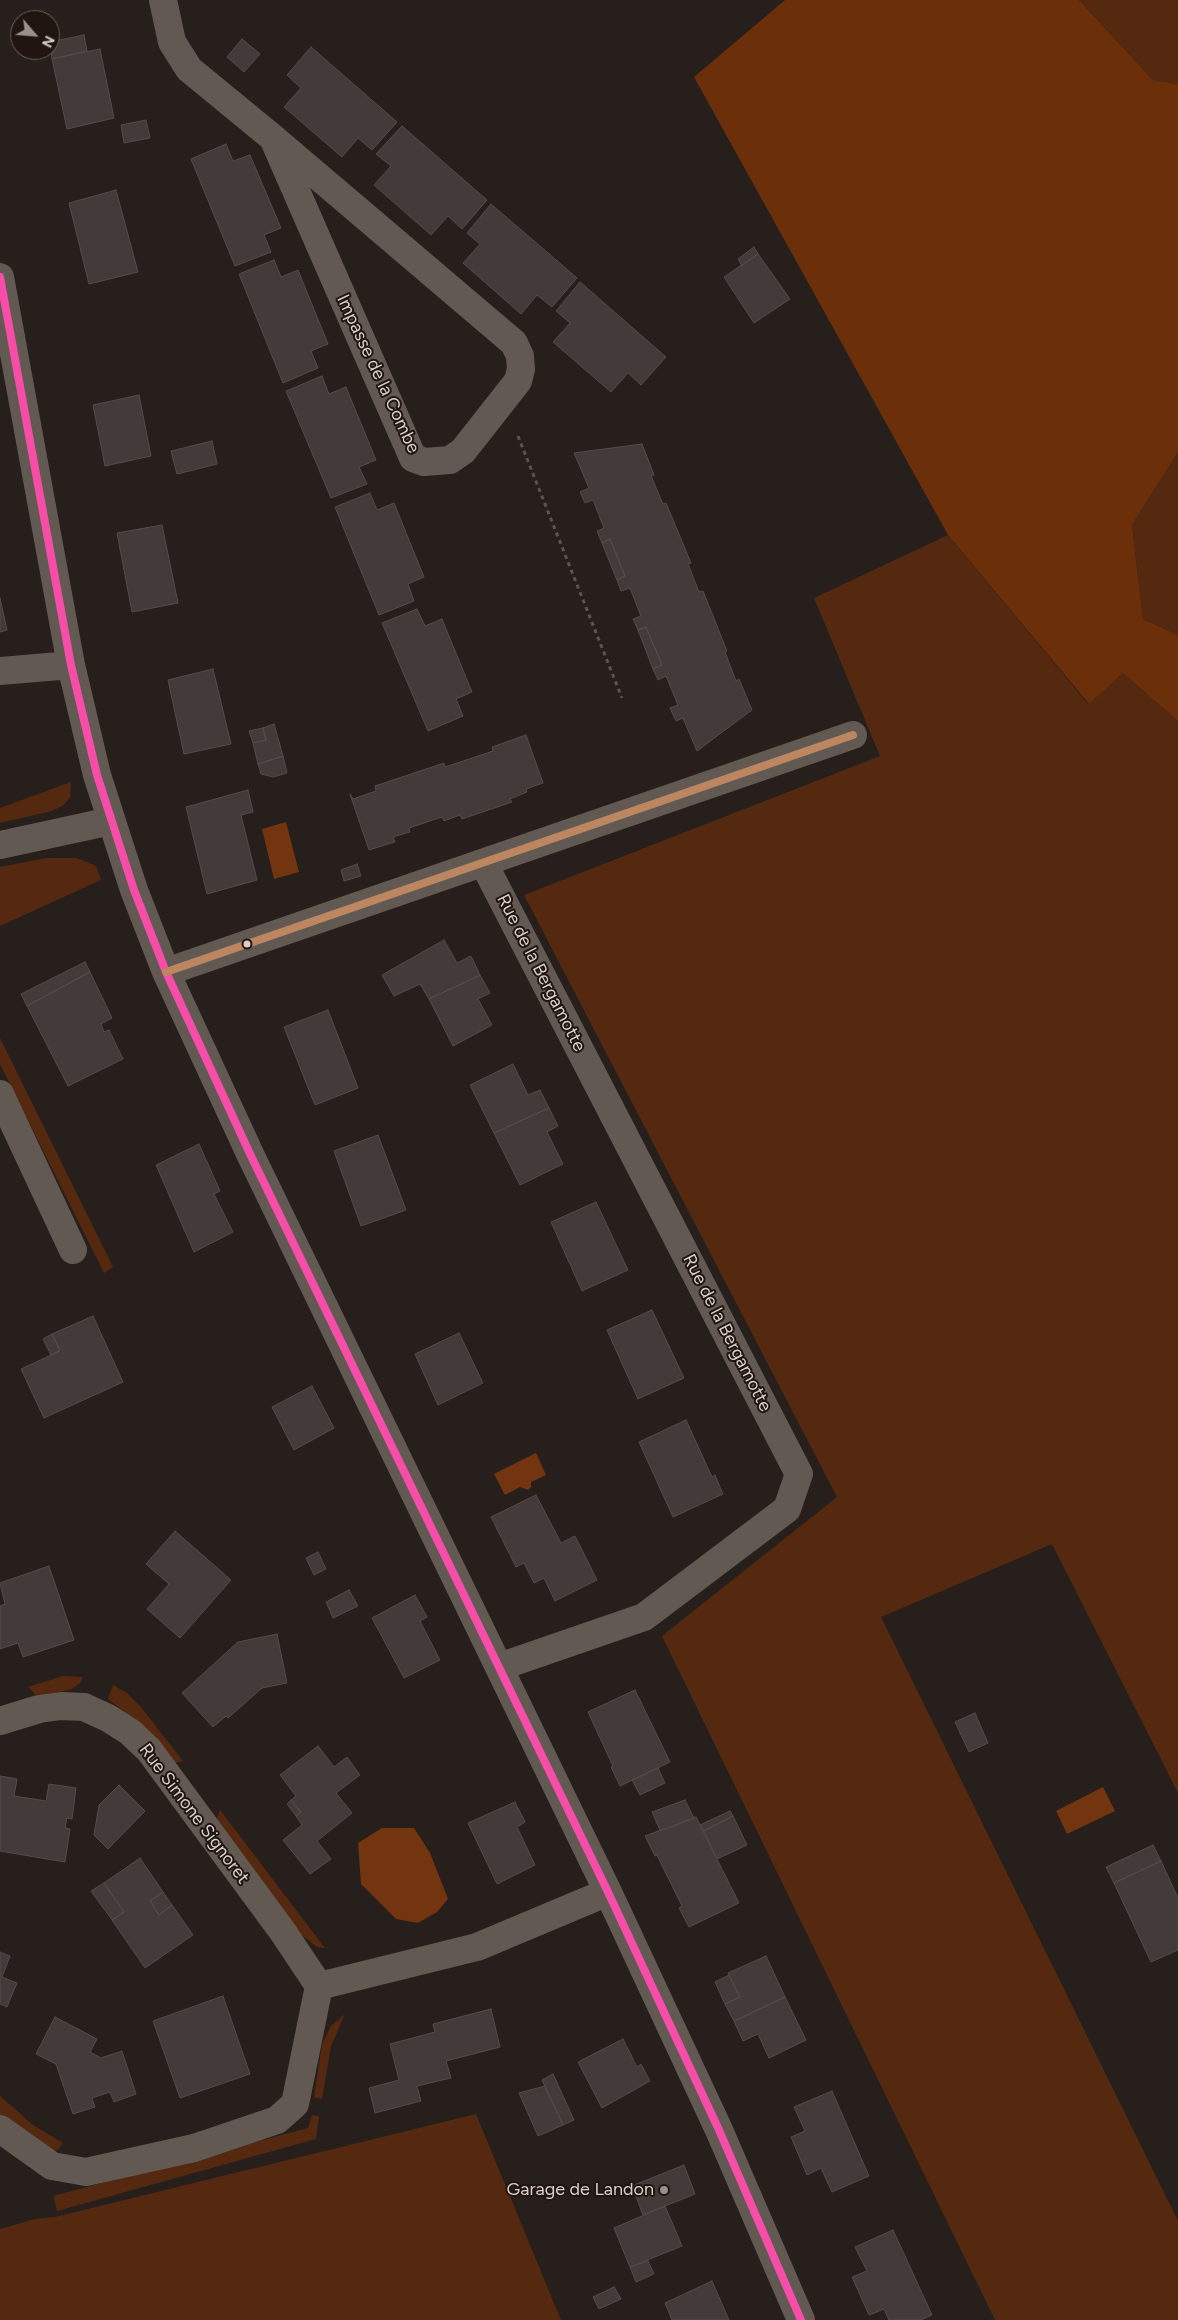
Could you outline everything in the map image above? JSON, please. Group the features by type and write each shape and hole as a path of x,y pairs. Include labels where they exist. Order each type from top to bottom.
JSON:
{"street":[{"name":"Impasse de la Combe","path":"163,0 172,42 189,69 272,138 514,343 520,356 521,369 512,389 463,451 450,460 424,462 413,458 272,138"},
{"path":"0,277 71,665 97,775 134,890 166,972 251,1156 608,1892 719,2130 801,2320"},
{"path":"0,671 71,665"},
{"path":"166,972 484,864 853,735"},
{"path":"0,845 111,821"},
{"name":"Rue de la Bergamotte","path":"484,864 799,1474 787,1509 644,1617 499,1667"},
{"path":"0,1094 73,1250"},
{"name":"Rue Simone Signoret","path":"0,1721 39,1709 61,1706 84,1707 108,1718 130,1732 149,1750 166,1772 283,1932 319,1986"},
{"path":"0,2129 52,2166 86,2172 194,2148 277,2120 295,2104 319,1986 477,1948 608,1892"}],"path":[{"path":"497,408 514,426 622,698"}],"shaded area":[{"path":"785,0 1079,0 1153,80 1178,84 1178,452 1132,525 1143,619 1178,635 1178,721 1123,673 1089,704 948,535 694,77"},
{"path":"1079,0 1178,0 1178,84 1153,80"},
{"path":"1178,452 1178,635 1143,619 1132,525"},
{"path":"948,535 1088,704 1123,673 1178,721 1178,1793 1052,1544 881,1617 1178,2221 1178,2320 995,2320 662,1636 837,1497 524,895 880,756 814,598"},
{"path":"71,782 70,798 62,806 52,811 0,823 0,808"},
{"path":"286,822 299,872 274,879 262,829"},
{"path":"46,858 76,858 87,862 96,866 101,880 0,926 0,867"},
{"path":"0,1038 113,1267 104,1273 0,1064"},
{"path":"536,1453 546,1475 531,1482 531,1487 528,1490 520,1487 505,1495 494,1474"},
{"path":"63,1676 83,1677 80,1683 72,1689 38,1697 28,1687"},
{"path":"113,1685 127,1693 140,1706 183,1761 169,1764 131,1717 108,1699"},
{"path":"1103,1787 1115,1811 1067,1834 1056,1811"},
{"path":"220,1810 325,1948 317,1947 300,1934 215,1824"},
{"path":"382,1828 414,1828 430,1853 448,1899 437,1912 418,1923 396,1919 361,1884 358,1843"},
{"path":"345,2014 331,2046 322,2099 314,2097 322,2044 331,2026"},
{"path":"0,2096 33,2125 63,2143 58,2150 54,2151 0,2116"},
{"path":"476,2114 561,2320 0,2320 0,2229 35,2219 55,2217"},
{"path":"312,2115 319,2116 316,2139 57,2211 53,2196 308,2128"}],"building":[{"path":"84,35 87,51 60,57 60,40"},
{"path":"242,39 260,54 244,72 227,57"},
{"path":"311,47 397,122 372,150 358,138 342,157 284,107 301,88 287,75"},
{"path":"100,49 114,118 67,129 52,60 60,60 60,57"},
{"path":"146,120 150,138 124,143 121,125"},
{"path":"402,126 487,200 462,229 448,216 431,235 374,185 391,166 376,154"},
{"path":"226,144 233,161 250,155 281,228 264,235 271,252 235,266 191,159"},
{"path":"116,190 138,272 89,284 69,203"},
{"path":"491,204 577,278 552,307 537,295 521,314 463,263 480,244 467,233"},
{"path":"754,247 758,254 742,266 738,259"},
{"path":"758,254 790,299 754,323 724,277"},
{"path":"274,260 281,277 298,270 328,344 311,351 318,368 283,383 239,274"},
{"path":"580,282 666,357 641,385 628,373 611,392 553,342 570,323 556,311"},
{"path":"322,376 329,394 346,387 376,460 359,467 367,484 331,498 286,391"},
{"path":"139,395 151,456 105,466 93,405"},
{"path":"212,441 217,464 177,474 171,451"},
{"path":"642,444 654,475 651,476 663,504 666,503 691,563 688,564 699,592 703,591 727,651 725,652 736,681 739,679 752,710 697,751 683,718 676,721 670,708 678,705 666,676 658,680 653,669 662,665 646,627 638,630 633,619 641,616 630,588 621,591 617,580 625,576 610,539 602,543 597,531 604,528 593,500 585,503 580,492 589,488 574,453"},
{"path":"370,493 377,510 394,503 424,577 408,584 414,601 379,615 335,507"},
{"path":"162,525 178,603 132,612 117,533"},
{"path":"610,539 625,576 617,580 602,543"},
{"path":"0,598 7,630 0,632"},
{"path":"417,609 425,626 442,619 472,692 456,699 463,716 428,731 382,623"},
{"path":"646,627 662,665 653,669 638,630"},
{"path":"213,669 231,744 184,754 168,680"},
{"path":"274,724 283,756 258,764 253,743 266,740 263,728"},
{"path":"263,728 266,740 253,743 249,731"},
{"path":"526,735 543,783 526,789 527,792 510,799 512,802 462,819 460,815 444,821 442,817 409,828 410,832 393,837 395,842 369,850 350,794 353,799 376,791 375,786 444,763 445,767 493,751 492,747"},
{"path":"283,756 287,773 273,777 261,774 258,764"},
{"path":"248,790 253,812 241,815 257,880 207,894 186,807"},
{"path":"357,864 361,876 344,881 341,870"},
{"path":"444,940 457,963 471,956 480,975 429,999 420,984 394,996 382,975"},
{"path":"85,962 90,972 27,1006 21,994"},
{"path":"90,972 112,1018 101,1024 104,1032 109,1030 123,1059 68,1086 27,1006"},
{"path":"480,975 490,993 478,999 492,1025 453,1046 429,999"},
{"path":"328,1010 358,1088 315,1105 284,1027"},
{"path":"513,1064 528,1095 540,1090 549,1108 494,1133 470,1085"},
{"path":"549,1108 558,1126 547,1132 563,1164 520,1185 494,1133"},
{"path":"378,1135 406,1210 361,1226 334,1151"},
{"path":"199,1144 220,1191 214,1194 233,1232 194,1252 156,1165"},
{"path":"596,1202 628,1270 582,1291 551,1222"},
{"path":"652,1310 684,1378 638,1399 607,1330"},
{"path":"93,1316 123,1382 44,1418 21,1369 60,1351 52,1334"},
{"path":"459,1333 483,1383 438,1405 415,1354"},
{"path":"52,1334 60,1351 51,1355 43,1339"},
{"path":"312,1386 334,1428 294,1450 272,1407"},
{"path":"686,1420 712,1477 715,1475 723,1494 673,1517 639,1442"},
{"path":"536,1495 561,1543 575,1536 597,1580 555,1601 544,1578 534,1583 524,1563 516,1567 491,1517"},
{"path":"175,1531 231,1580 180,1638 147,1609 169,1584 146,1564"},
{"path":"318,1552 326,1569 314,1575 306,1558"},
{"path":"49,1566 74,1640 23,1657 18,1643 0,1649 0,1606 5,1604 0,1583"},
{"path":"349,1590 358,1606 333,1618 326,1602"},
{"path":"415,1595 427,1617 420,1621 440,1660 404,1678 372,1618"},
{"path":"277,1634 287,1683 262,1688 228,1718 226,1716 213,1727 182,1693 238,1642"},
{"path":"635,1690 670,1762 620,1786 611,1767 613,1766 588,1712"},
{"path":"975,1713 988,1743 969,1752 955,1722"},
{"path":"318,1746 334,1767 347,1757 360,1775 336,1793 352,1813 317,1841 331,1859 310,1874 283,1840 302,1825 296,1816 301,1812 291,1800 296,1796 280,1775"},
{"path":"658,1768 665,1783 640,1795 632,1780"},
{"path":"0,1776 17,1779 14,1796 46,1801 49,1784 76,1788 72,1819 67,1818 65,1828 70,1829 65,1862 0,1851"},
{"path":"119,1785 145,1811 108,1849 94,1835 99,1805"},
{"path":"291,1800 301,1812 296,1816 287,1804"},
{"path":"685,1800 694,1818 660,1830 652,1812"},
{"path":"515,1802 525,1822 517,1827 535,1865 497,1884 468,1823"},
{"path":"730,1811 733,1816 703,1831 700,1825"},
{"path":"733,1816 747,1845 717,1859 704,1831"},
{"path":"696,1817 739,1903 689,1927 679,1908 682,1906 657,1855 655,1856 645,1836"},
{"path":"1153,1845 1161,1861 1114,1883 1106,1867"},
{"path":"140,1858 163,1892 150,1901 159,1915 172,1905 193,1935 145,1968 112,1920 124,1912 104,1883"},
{"path":"1161,1861 1178,1898 1178,1950 1151,1962 1114,1883"},
{"path":"104,1883 124,1912 112,1920 91,1891"},
{"path":"163,1892 172,1905 159,1915 150,1901"},
{"path":"0,1952 10,1956 2,1977 17,1983 7,2007 0,2004"},
{"path":"766,1956 785,1997 734,2021 725,2004 740,1997 728,1973"},
{"path":"729,1975 740,1997 725,2004 715,1982"},
{"path":"223,1996 250,2074 180,2098 153,2021"},
{"path":"785,1997 806,2040 769,2058 758,2034 743,2041 734,2021"},
{"path":"491,2009 500,2047 446,2061 451,2078 417,2086 421,2101 375,2113 369,2088 399,2080 390,2044 435,2032 433,2024"},
{"path":"55,2017 97,2039 90,2052 101,2058 122,2051 136,2094 114,2102 110,2092 92,2098 95,2107 73,2114 56,2064 36,2054"},
{"path":"623,2039 637,2067 641,2064 650,2081 602,2108 578,2062"},
{"path":"553,2074 574,2120 563,2125 542,2080"},
{"path":"545,2086 563,2125 538,2136 519,2093"},
{"path":"832,2091 869,2176 832,2192 821,2168 807,2175 791,2137 805,2131 794,2107"},
{"name":"Garage de Landon","path":"684,2165 695,2194 643,2215 632,2186"},
{"path":"665,2206 682,2246 630,2267 614,2228"},
{"path":"893,2230 932,2315 921,2320 889,2320 884,2309 869,2315 852,2277 867,2271 855,2247"},
{"path":"648,2261 654,2274 636,2282 630,2267"},
{"path":"712,2281 729,2320 672,2320 665,2303"},
{"path":"614,2287 621,2299 599,2309 593,2297"}],"transit line":[{"path":"0,277 71,665 97,775 134,890 166,972 251,1156 608,1892 719,2130 801,2320"},
{"path":"166,972 853,735"}],"place":[{"name":"Garage de Landon","path":"664,2190"}]}
